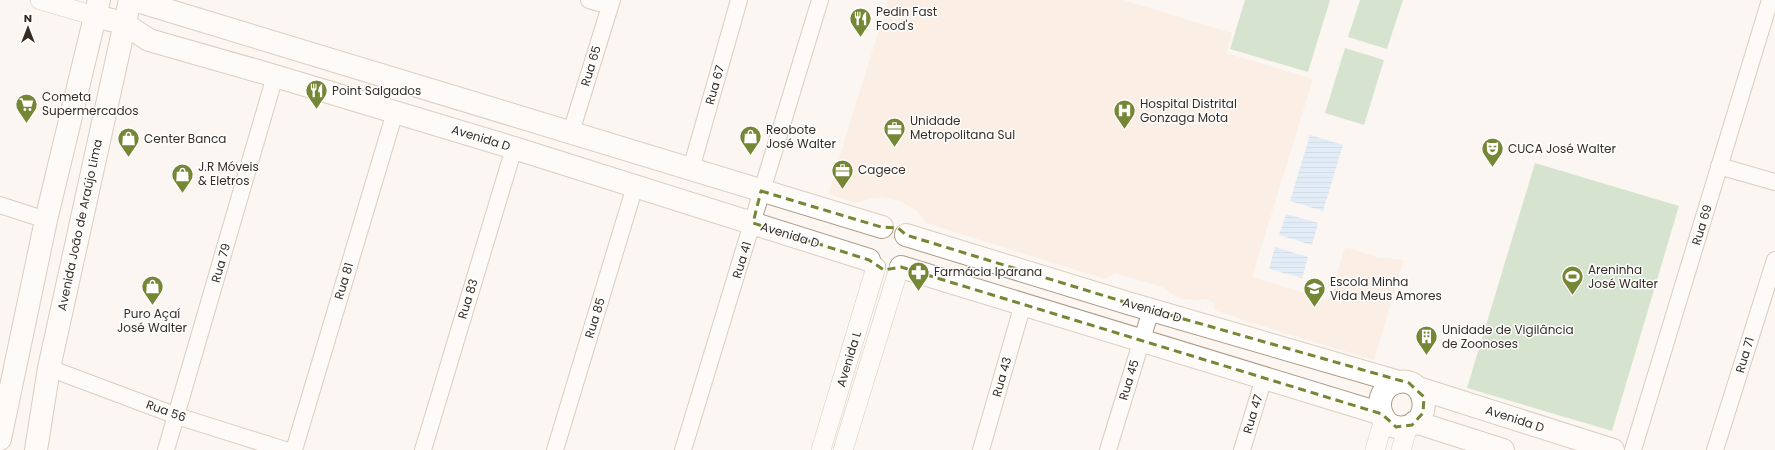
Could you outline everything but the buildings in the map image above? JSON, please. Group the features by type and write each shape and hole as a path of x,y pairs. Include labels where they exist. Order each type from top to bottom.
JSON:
{"main road":[{"name":"Avenida João de Araújo Lima","path":"36,450 50,368 123,23 130,0"},
{"path":"134,0 882,227"},
{"name":"Avenida D","path":"97,8 149,40 275,76 514,148 753,223 873,263"},
{"path":"1,425 46,220 97,8"},
{"path":"900,267 910,254 910,247 906,235 898,228 890,226 875,230 870,236 866,250 873,263 884,270 900,267 1141,340 1383,416 1396,427 1412,424 1503,450"},
{"name":"Avenida D","path":"906,235 1151,310 1408,385 1613,450"},
{"path":"1383,416 1380,409 1380,401 1388,386 1408,385 1424,397 1425,405 1423,413 1412,424"}],"street":[{"path":"40,0 97,8"},
{"path":"589,0 611,3"},
{"name":"Rua 67","path":"691,169 739,0"},
{"name":"Rua 41","path":"683,450 820,0"},
{"name":"Rua 69","path":"1633,450 1770,0"},
{"name":"Rua 65","path":"570,132 611,3"},
{"name":"Rua 79","path":"166,450 275,76"},
{"name":"Rua 81","path":"294,450 395,112"},
{"name":"Rua 83","path":"423,450 514,148"},
{"path":"1720,166 1775,182"},
{"name":"Rua 85","path":"555,450 635,186"},
{"path":"0,205 46,220"},
{"name":"Rua 71","path":"1715,450 1775,260"},
{"name":"Avenida L","path":"821,450 873,263"},
{"name":"Avenida L","path":"843,450 900,267"},
{"name":"Rua 43","path":"981,450 1023,304"},
{"name":"Rua 45","path":"1108,450 1151,310"},
{"name":"Rua 56","path":"50,368 177,416 285,450"},
{"name":"Rua 47","path":"1242,450 1264,378"},
{"path":"1375,450 1383,416"},
{"path":"1401,450 1412,424"}],"highlighted area":[{"path":"761,191 881,227 898,228 906,235 1131,304 1409,383 1424,397 1423,413 1412,425 1396,427 1382,414 901,267 884,270 869,260 753,223"}],"shaded area":[{"name":"Hospital Distrital Gonzaga Mota","path":"888,0 1123,0 1232,33 1226,53 1313,79 1252,277 1329,300 1345,247 1376,257 1404,260 1374,360 1214,310 1214,303 1205,299 1182,299 1162,287 1115,273 1105,279 926,223 917,211 902,202 882,197 867,199 857,203 828,194"}],"green space":[{"path":"1245,0 1330,0 1308,72 1230,49"},
{"path":"1360,0 1403,0 1387,49 1348,37"},
{"path":"1345,48 1384,60 1364,125 1325,113"},
{"name":"Areninha José Walter","path":"1535,163 1679,206 1612,431 1467,388"}],"water":[{"path":"1310,135 1343,145 1323,211 1290,201"},
{"path":"1286,214 1318,223 1312,245 1279,235"},
{"path":"1275,247 1308,257 1302,278 1269,269"}],"place":[{"name":"Pedin Fast Food's","path":"860,38"},
{"name":"Point Salgados","path":"317,110"},
{"name":"Cometa Supermercados","path":"27,124"},
{"name":"Hospital Distrital Gonzaga Mota","path":"1125,130"},
{"name":"Unidade Metropolitana Sul","path":"895,148"},
{"name":"Reobote José Walter","path":"751,156"},
{"name":"Center Banca","path":"128,158"},
{"name":"CUCA José Walter","path":"1493,168"},
{"name":"Cagece","path":"843,190"},
{"name":"J.R Móveis & Eletros","path":"182,194"},
{"name":"Farmácia Iparana","path":"918,292"},
{"name":"Areninha José Walter","path":"1573,296"},
{"name":"Puro Açaí José Walter","path":"152,306"},
{"name":"Escola Minha Vida Meus Amores","path":"1315,308"},
{"name":"Unidade de Vigilância de Zoonoses","path":"1427,356"}]}
